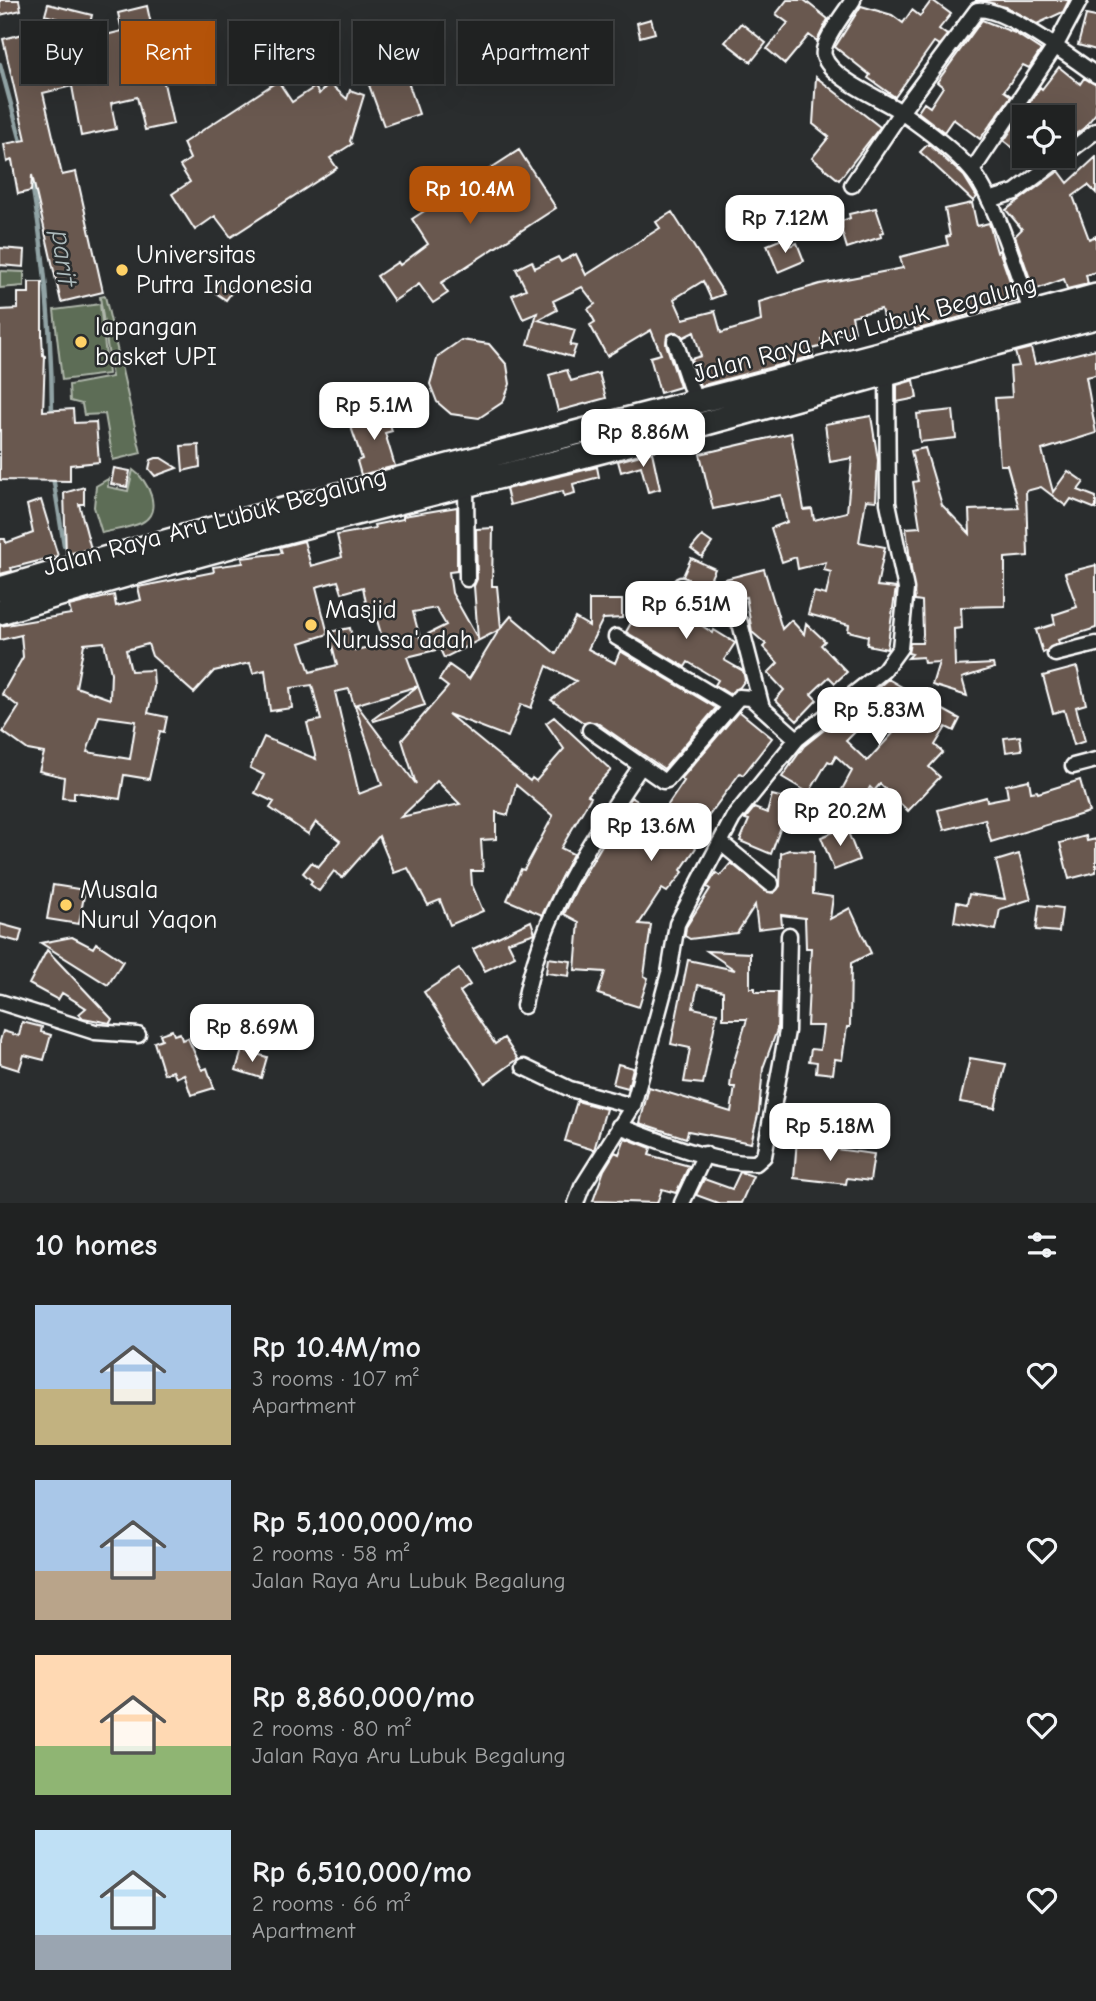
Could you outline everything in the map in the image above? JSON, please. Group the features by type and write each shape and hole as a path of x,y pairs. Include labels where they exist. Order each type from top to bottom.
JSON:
{"main road":[{"name":"Jalan Raya Aru Lubuk Begalung","path":"0,612 119,564 572,433 696,404 1096,296"},
{"name":"Jalan Raya Aru Lubuk Begalung","path":"0,589 119,564 579,456 1096,317"},
{"path":"572,433 579,456"}],"street":[{"path":"853,0 826,43 823,52 825,60 844,78 901,112 972,171 989,200 1032,314"},
{"path":"972,171 1056,45 1080,0"},
{"path":"852,185 901,112 977,10 992,10 1056,45 1096,75"},
{"path":"989,200 1015,192 1096,131"},
{"path":"675,341 696,404"},
{"path":"576,1203 582,1186 633,1106 669,973 677,924 733,818 797,738 884,670 900,648 906,589 888,502 887,373"},
{"path":"466,483 467,579"},
{"path":"681,585 740,623 762,709"},
{"path":"616,637 731,706"},
{"path":"1055,654 1096,644"},
{"path":"590,730 663,781 739,697 747,696 797,738"},
{"path":"1073,766 1096,760"},
{"path":"524,1006 531,966 586,846 641,766"},
{"path":"720,842 771,884"},
{"path":"619,1126 705,1154 747,1164 756,1163 764,1156 787,1031 789,935"},
{"path":"0,1002 95,1032 138,1035"},
{"path":"524,1067 570,1088 633,1106"},
{"path":"682,1203 705,1154"}],"green space":[{"path":"0,271 24,272 24,286 0,288"},
{"path":"105,296 141,453 113,460 105,414 84,415 82,404 70,401 69,385 112,377 100,297"},
{"name":"lapangan basket UPI","path":"100,304 108,374 62,380 54,310"},
{"path":"133,470 148,488 153,504 152,511 141,523 102,533 94,507 96,486 108,479 108,487 128,491"}],"building":[{"path":"0,0 19,0 21,10 0,15"},
{"path":"787,0 804,0 828,19 817,41 809,35 785,64 767,49 788,23 776,14"},
{"path":"932,0 951,14 939,29 947,35 939,45 934,42 895,97 868,78 870,75 835,47 861,6 892,15 903,23 912,10 920,16"},
{"path":"975,0 1069,0 1063,12 1037,24 1006,7"},
{"path":"48,4 92,15 91,21 66,21 45,15"},
{"path":"147,6 150,21 121,21 121,26 118,13"},
{"path":"1086,15 1096,17 1096,50 1078,45"},
{"path":"651,19 655,33 640,37 637,23"},
{"path":"982,20 1015,33 1041,50 1029,68 1023,65 1004,91 1011,96 980,139 953,119 944,132 918,112 924,103 930,107 943,87 937,82"},
{"path":"741,23 766,43 751,62 725,42"},
{"path":"121,31 121,84 164,84 173,124 145,130 137,97 111,103 116,129 81,136 72,86 43,93 62,175 76,172 103,292 61,302 32,175 31,191 18,194 12,160 7,162 4,144 26,140 3,39 21,34 21,84 107,84 107,35"},
{"path":"1059,67 1080,84 1084,78 1096,85 1096,113 1075,135 1075,105 1028,105 1040,87 1042,89"},
{"path":"816,77 880,127 839,180 812,158 829,137 813,124"},
{"path":"273,84 280,84 292,102 315,87 319,94 328,84 347,99 350,90 364,95 350,141 352,144 330,158 337,168 231,237 215,216 195,230 172,194 190,182 180,166 190,159 183,143"},
{"path":"409,84 419,114 384,126 369,85"},
{"path":"1012,129 1012,147 1004,141"},
{"path":"928,144 964,176 977,197 973,201 920,152"},
{"path":"519,150 556,208 441,283 448,293 433,303 419,284 394,301 377,276 398,262 400,265 428,244 412,219"},
{"path":"1096,157 1096,193 1088,185 1073,196 1089,239 1096,236 1096,272 1086,275 1088,284 1067,289 1064,279 1034,290 1015,236 1022,229 1006,210 1059,171 1068,183"},
{"path":"972,203 977,226 989,223 997,252 999,250 1017,301 915,330 914,326 894,331 892,324 885,326 881,309 852,316 855,331 821,339 823,346 812,349 813,356 700,386 691,359 701,356 694,332 684,337 676,332 667,335 666,344 680,387 660,393 650,357 661,354 651,330 607,356 590,325 595,322 588,309 595,304 582,287 553,301 557,310 538,320 575,330 570,345 576,346 572,357 528,344 537,313 523,319 512,295 526,289 516,269 532,261 535,268 558,257 561,262 576,254 586,275 660,228 656,222 672,212 724,294 711,299 703,281 674,299 683,319 715,311 721,333 761,321 759,302 820,284 903,268 900,257 948,245 946,237 950,236 945,209"},
{"path":"876,208 884,232 880,233 881,237 847,248 839,222 850,218 849,214"},
{"path":"782,239 786,247 797,243 804,261 778,272 767,245"},
{"path":"0,248 25,250 24,267 0,265"},
{"path":"220,280 234,289 226,300 213,291"},
{"path":"29,282 42,282 42,336 45,356 43,411 73,409 74,423 96,422 99,462 70,465 70,481 0,480 0,310 18,309 18,293 29,293"},
{"path":"461,340 489,344 507,365 510,384 503,402 479,418 451,414 437,402 430,384 438,356"},
{"path":"1031,348 1035,364 1096,349 1096,375 1086,377 1096,433 1042,450 1053,492 1068,471 1084,482 1078,490 1096,497 1096,509 1071,499 1066,506 1041,487 1026,491 1028,556 1005,558 1005,606 961,607 962,628 954,629 955,666 993,664 994,668 962,678 967,696 932,685 939,662 924,663 923,657 908,658 912,654 908,653 910,643 922,643 923,634 922,601 915,600 906,528 920,527 913,482 918,481 911,451 925,448 942,505 970,534 969,510 1019,508 1007,465 1000,465 995,398 1012,397 1010,367 1019,366 1015,352"},
{"path":"567,370 571,381 599,373 606,398 558,411 549,375"},
{"path":"914,380 917,398 897,402 897,385"},
{"path":"385,406 392,431 385,433 395,466 361,475 357,461 362,459 351,427 365,423 362,414"},
{"path":"953,410 956,438 920,442 917,414"},
{"path":"871,416 878,460 876,501 866,500 859,542 885,547 877,586 896,588 887,649 867,645 868,636 848,631 849,625 808,614 814,592 826,595 831,572 824,570 826,562 798,569 796,557 782,562 771,528 787,522 781,495 713,509 700,454 791,433 804,510 812,509 814,520 847,512 852,458 830,462 825,424"},
{"path":"199,445 200,467 183,471 181,446"},
{"path":"652,452 660,489 648,492 641,466 621,472 618,461"},
{"path":"161,458 177,468 155,476 149,469 151,460"},
{"path":"597,467 599,477 573,484 575,493 564,496 563,491 510,505 506,489"},
{"path":"114,468 130,471 127,487 111,484"},
{"path":"84,487 84,504 79,504 91,549 66,554 64,493"},
{"path":"41,500 58,556 11,568 12,571 0,574 0,539 5,539 6,543 33,533 27,505"},
{"path":"457,507 457,571 449,572 452,593 478,639 474,586 477,579 476,529 493,528 492,586 497,586 501,628 511,616 556,654 575,618 589,626 589,600 622,600 622,618 603,619 588,649 615,663 620,651 716,708 664,769 596,722 584,723 551,700 576,681 547,666 531,708 521,704 508,737 448,714 530,781 532,778 536,781 564,749 546,723 554,717 611,770 588,795 591,797 561,848 573,854 542,915 507,900 521,869 524,870 553,816 516,785 508,815 496,812 496,839 481,840 483,871 471,871 472,885 483,911 450,925 440,900 428,905 408,868 394,873 379,836 342,878 334,871 319,891 310,884 312,881 303,873 312,862 318,867 340,841 316,822 308,834 270,808 274,802 255,793 264,775 250,768 264,737 316,759 307,723 321,720 312,685 290,688 292,708 270,711 265,670 253,673 250,663 214,671 194,693 152,656 148,644 126,650 131,671 153,670 154,687 148,713 167,717 164,732 160,731 149,779 124,775 120,799 74,792 74,799 62,798 64,777 39,771 44,753 28,750 3,732 19,707 2,694 23,657 21,635 0,640 0,626 71,614 69,606 114,595 116,606 141,600 138,587 214,572 213,567 243,563 242,558 282,553 280,547 304,541 311,566 342,557 337,535 375,528 374,525 403,519 403,516","holes":["338,581 342,593 363,587 367,608 373,607 384,644 355,650 350,628 329,632 337,665 310,672 300,643 328,634 316,587","436,608 446,625 420,638 413,612","499,630 469,679 449,665 439,680 448,687 402,740 416,784 357,705 355,706 382,785 359,794 335,692 349,689 354,705 418,686 407,657 440,649 444,658","104,642 111,673 110,699 76,687 84,644","99,716 136,721 130,759 87,752","437,781 460,804 401,817"]},
{"path":"702,536 712,543 702,557 691,549"},
{"path":"691,558 715,569 709,582 703,582 701,587 683,576"},
{"path":"1096,565 1096,628 1058,640 1059,643 1043,653 1036,630 1055,624 1053,615 1077,607 1065,573"},
{"path":"764,569 782,629 791,620 804,634 806,623 825,641 821,645 847,672 835,683 829,677 811,694 817,700 797,721 775,700 784,690 768,673 778,663 763,647 766,644 752,632 746,597 726,602 721,580"},
{"path":"649,591 713,633 714,630 735,643 724,660 743,671 745,680 740,687 729,694 715,685 718,680 688,662 685,667 626,632"},
{"path":"1077,667 1086,704 1076,707 1085,741 1074,745 1064,710 1053,713 1043,676"},
{"path":"888,679 909,691 925,706 927,701 960,719 954,731 946,727 935,745 943,752 929,767 940,777 908,811 880,784 874,791 870,787 860,804 839,795 852,771 836,756 832,763 828,761 809,793 782,777 804,746 844,714 846,716","holes":["880,710 897,729 867,761 846,741 863,724 866,726"]},
{"path":"418,686 425,705 374,721 373,719"},
{"path":"739,711 772,738 743,775 740,773 702,825 681,817 704,836 681,870 683,872 667,892 662,889 639,924 651,925 644,976 648,978 639,1007 598,994 605,972 575,970 579,922 564,914 578,885 631,797 661,815 684,781 681,779"},
{"path":"1020,736 1022,750 1006,752 1004,738"},
{"path":"1029,780 1031,792 1038,793 1080,780 1089,812 991,842 985,819 944,830 938,810 986,797 987,801 1008,797 1006,785"},
{"path":"772,795 808,804 801,822 785,816 771,854 740,841 749,820 745,819 754,808 767,813"},
{"path":"846,827 859,860 834,870 821,837"},
{"path":"1086,836 1087,841 1096,839 1096,872 1069,879 1060,843"},
{"path":"789,850 814,851 813,894 833,897 830,919 850,908 871,953 851,963 850,1027 847,1027 842,1060 835,1059 833,1074 816,1072 817,1062 809,1061 811,1049 820,1050 823,1026 807,1026 811,948 806,948 805,918 781,915 782,926 758,929 755,905 737,933 690,939 685,936 686,927 710,889 707,887 716,873 720,876 731,863 765,891 774,893 780,886 781,853"},
{"path":"1019,854 1031,899 1000,909 996,930 954,922 957,902 967,904 969,894 1005,899 996,861"},
{"name":"Musala Nurul Yaqon","path":"53,885 85,890 79,924 47,919"},
{"path":"1039,905 1062,908 1059,932 1036,930"},
{"path":"531,921 535,933 508,942 515,956 485,971 473,949"},
{"path":"0,924 22,930 19,942 0,937"},
{"path":"72,937 93,948 96,943 123,961 108,985 41,943"},
{"path":"47,950 112,1019 110,1023 83,1018 79,1014 86,1008 62,993 58,1000 29,984"},
{"path":"707,951 750,953 750,988 755,988 755,992 778,992 777,1030 763,1068 759,1111 751,1143 688,1131 686,1138 640,1123 649,1087 731,1112 735,1087 730,1087 732,1068 747,1019 723,1019 723,991 698,985 693,1008 717,1013 703,1084 684,1082 690,1048 671,1044 688,960 735,970"},
{"path":"548,958 571,961 569,976 546,973"},
{"path":"459,969 470,985 460,992 495,1044 504,1038 518,1059 485,1083 424,992"},
{"path":"22,1022 42,1027 41,1032 51,1035 44,1060 24,1055 19,1070 0,1064 0,1041 3,1031 19,1036"},
{"path":"172,1030 174,1035 180,1033 182,1040 188,1038 202,1070 207,1068 214,1088 191,1095 184,1074 176,1078 173,1071 164,1074 154,1042 162,1039 160,1034"},
{"path":"242,1050 267,1057 261,1078 236,1070"},
{"path":"970,1058 1006,1064 995,1108 960,1102"},
{"path":"618,1064 633,1068 628,1088 613,1084"},
{"path":"577,1101 606,1109 594,1150 565,1141"},
{"path":"625,1138 651,1148 649,1155 689,1166 676,1193 662,1189 657,1203 593,1201 604,1170 615,1152 619,1154"},
{"path":"797,1138 821,1140 820,1147 874,1154 870,1181 847,1178 846,1184 794,1178"},
{"path":"740,1172 753,1176 741,1203 718,1203 696,1195 704,1179 732,1189"}],"waterway":[{"name":"parit","path":"0,64 22,145"},
{"name":"parit","path":"31,177 47,296 52,416"},
{"name":"parit","path":"53,477 64,545"}],"place":[{"name":"Universitas Putra Indonesia","path":"122,270"},
{"name":"lapangan basket UPI","path":"81,342"},
{"name":"Masjid Nurussa'adah","path":"311,625"},
{"name":"Musala Nurul Yaqon","path":"66,905"}]}
